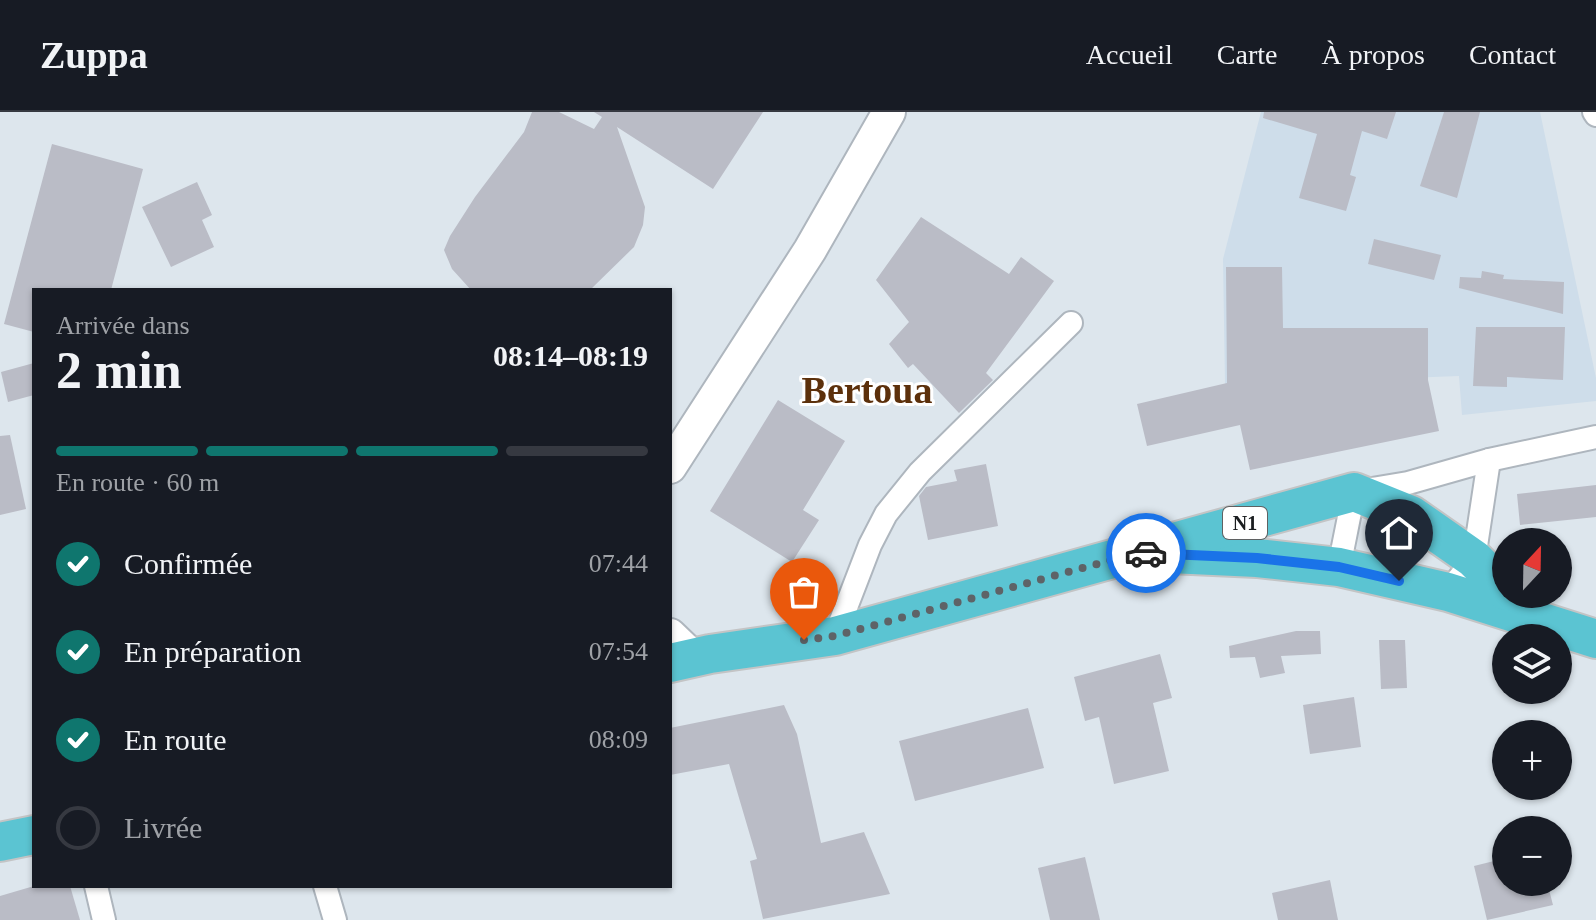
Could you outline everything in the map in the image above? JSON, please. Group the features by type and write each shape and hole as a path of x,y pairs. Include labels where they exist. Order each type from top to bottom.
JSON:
{"highway":[{"name":"N1","path":"672,663 835,636 1354,492 1411,515 1474,559 1492,577"},
{"name":"N1","path":"1137,553 1257,558 1339,567 1448,592 1551,624"},
{"name":"N1","path":"1531,608 1555,624"},
{"name":"N1","path":"1572,631 1596,639"},
{"path":"0,842 32,835"}],"main road":[{"path":"672,464 810,250 889,112"},
{"path":"672,637 694,658 710,654"}],"street":[{"path":"835,636 870,545 886,514 920,472 1071,323"},
{"path":"1339,567 1354,492 1408,483 1489,460 1596,437"},
{"path":"1448,592 1474,559 1489,460"},
{"path":"96,888 104,920"},
{"path":"326,888 335,920"}],"shaded area":[{"path":"1261,112 1540,112 1596,378 1596,401 1462,415 1459,376 1225,385 1223,259"}],"building":[{"path":"532,112 559,112 594,129 602,117 594,112 763,112 713,189 617,127 645,207 643,225 634,247 592,288 469,288 452,269 444,250 475,197 524,132"},
{"path":"1264,112 1396,112 1387,139 1362,131 1350,175 1356,177 1346,211 1299,198 1317,134 1263,118"},
{"path":"1444,112 1480,112 1457,198 1420,186"},
{"path":"52,144 143,169 112,288 32,288 32,331 4,324"},
{"path":"197,182 212,215 202,220 214,247 171,267 142,207"},
{"path":"921,217 1009,274 1021,257 1054,281 986,373 993,380 959,413 913,364 908,368 889,344 909,322 876,280"},
{"path":"1374,239 1441,255 1434,280 1368,264"},
{"path":"1226,267 1282,267 1283,328 1428,328 1428,380 1439,431 1250,470 1240,425 1147,446 1137,404 1227,383"},
{"path":"1482,271 1504,275 1503,279 1564,282 1563,314 1459,288 1460,277 1481,278"},
{"path":"1476,327 1565,327 1563,380 1507,377 1507,387 1473,386"},
{"path":"32,364 32,396 8,402 1,372"},
{"path":"778,400 845,441 803,510 819,520 792,562 710,511"},
{"path":"10,435 26,509 0,515 0,436"},
{"path":"986,464 998,526 928,540 919,496 926,487 957,481 954,470"},
{"path":"1596,485 1596,517 1520,525 1517,494"},
{"path":"1296,631 1320,631 1321,654 1281,656 1285,673 1260,678 1255,657 1230,658 1229,646"},
{"path":"1379,640 1405,640 1407,688 1381,689"},
{"path":"1160,654 1172,698 1153,703 1169,771 1114,784 1099,717 1085,721 1074,677"},
{"path":"1354,697 1361,747 1310,754 1303,705"},
{"path":"784,705 797,734 821,843 864,832 890,894 763,919 750,861 757,859 729,764 672,775 672,728"},
{"path":"1028,708 1044,768 915,801 899,741"},
{"path":"1085,857 1100,920 1050,920 1038,868"},
{"path":"1492,862 1492,896 1551,896 1553,905 1487,920 1474,866"},
{"path":"1330,880 1338,920 1278,920 1272,893"},
{"path":"32,887 71,888 80,920 0,920 0,896"}],"way so far":[{"path":"804,640 835,636 1146,553"}],"district":[{"name":"Bertoua","path":"867,390"}],"route":[{"path":"1146,553 1257,558 1339,567 1399,581"}]}
